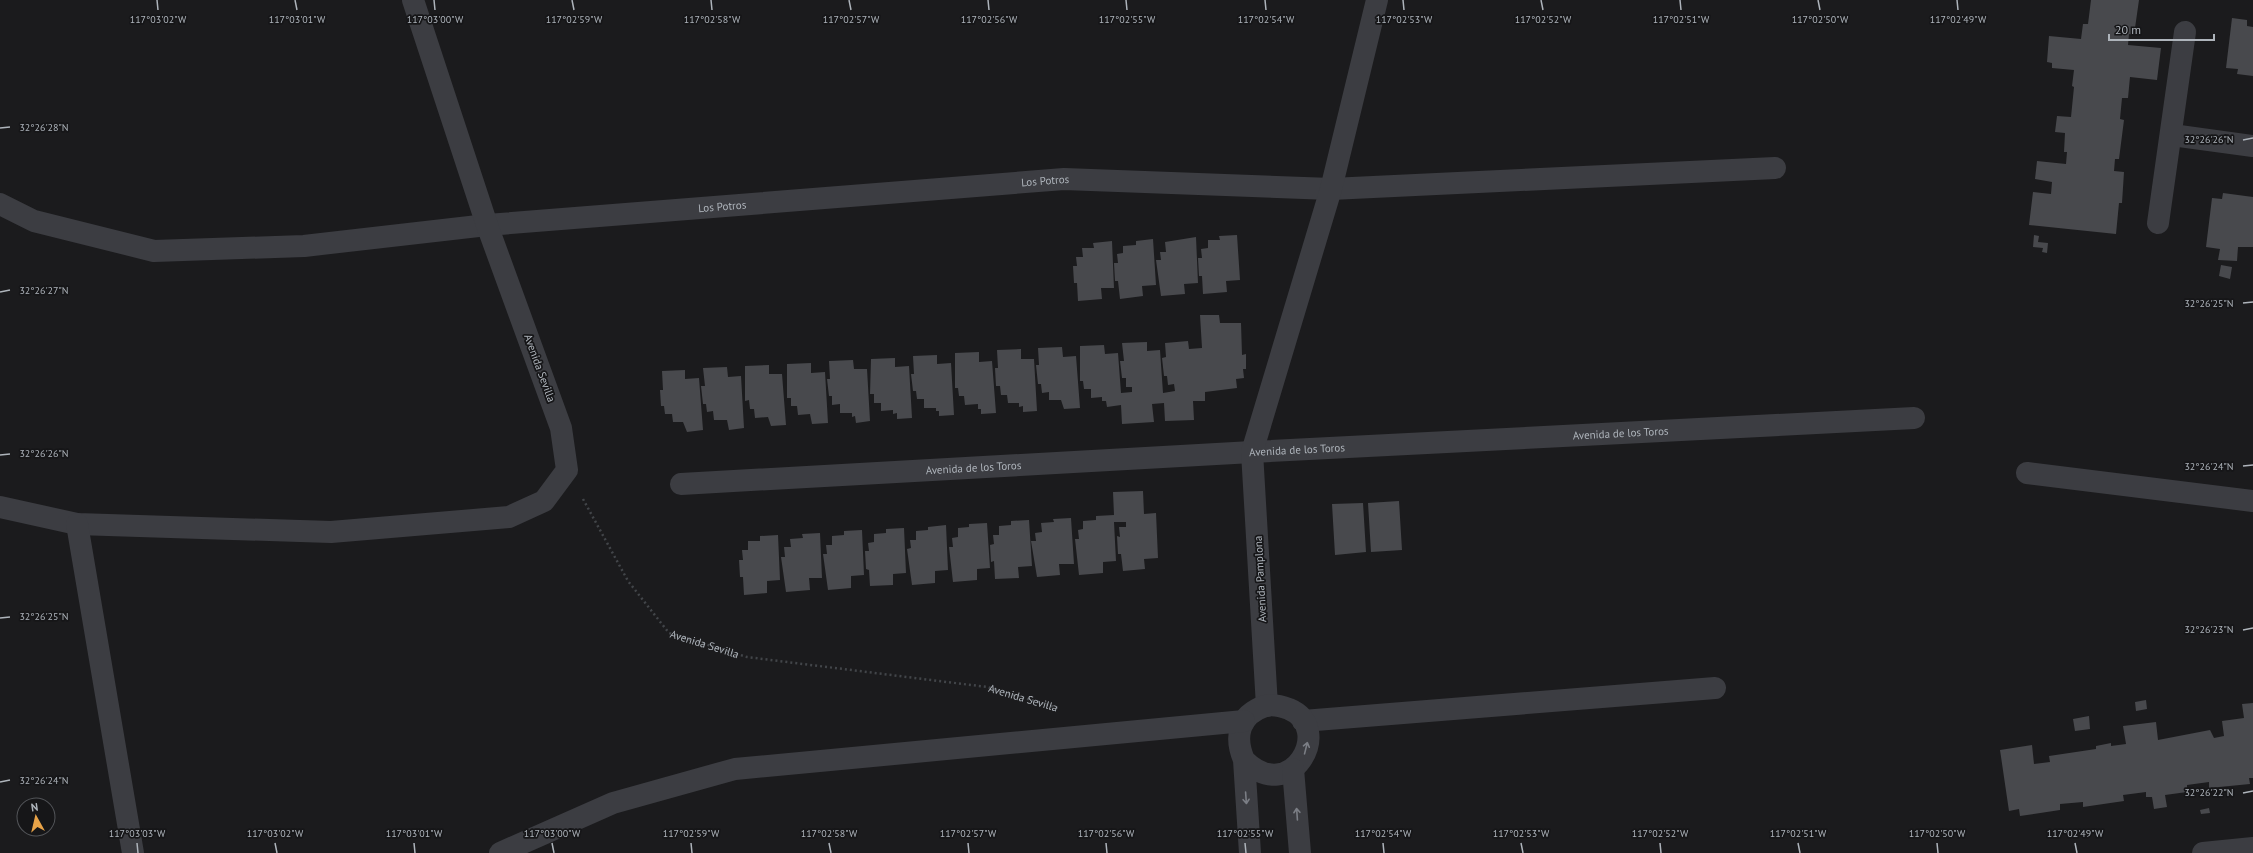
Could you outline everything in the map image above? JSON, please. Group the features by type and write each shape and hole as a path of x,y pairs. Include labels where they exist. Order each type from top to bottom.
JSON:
{"street":[{"name":"Avenida Sevilla","path":"413,0 487,225 561,428 567,470"},
{"path":"1252,452 1331,189 1377,0"},
{"path":"2158,223 2172,135 2185,32"},
{"path":"2172,135 2253,146"},
{"name":"Los Potros","path":"0,204 34,221 154,251 304,246 487,225 1064,179 1331,189 1775,168"},
{"name":"Avenida de los Toros","path":"681,484 1252,452 1914,418"},
{"name":"Avenida Pamplona","path":"1252,452 1267,706"},
{"path":"0,507 77,524 331,532 509,517 544,501 567,470"},
{"path":"2027,473 2253,501"},
{"path":"77,524 134,853"},
{"path":"1303,721 1715,688"},
{"path":"1244,760 1254,769 1266,775 1280,774 1293,769 1303,760 1308,747 1308,733 1303,721 1293,711 1280,706 1267,706 1254,711 1244,721 1239,733 1239,747 1244,760 1250,853"},
{"path":"500,853 613,803 735,769 1244,721"},
{"path":"1293,769 1300,853"},
{"path":"2203,853 2253,848"}],"path":[{"name":"Avenida Sevilla","path":"567,470 628,581 669,633 747,656 987,688 1060,708"}],"building":[{"path":"2091,0 2139,0 2134,35 2129,34 2128,45 2161,48 2157,80 2130,77 2128,98 2122,98 2120,119 2124,120 2119,159 2115,159 2114,171 2124,172 2122,203 2119,203 2116,234 2029,225 2033,192 2051,194 2052,182 2035,179 2037,161 2066,164 2067,152 2064,152 2065,133 2055,132 2057,116 2071,117 2074,70 2052,68 2052,63 2047,62 2049,36 2081,39 2083,24 2088,24"},
{"path":"2232,18 2247,20 2247,26 2253,27 2253,76 2237,74 2238,69 2226,68"},
{"path":"2223,193 2253,197 2253,247 2238,247 2237,261 2218,260 2220,249 2206,247 2212,198 2222,199"},
{"path":"1237,235 1240,280 1226,281 1227,292 1203,294 1202,276 1199,276 1198,258 1202,258 1201,249 1208,248 1208,240 1220,240 1219,236"},
{"path":"2034,235 2039,236 2038,242 2048,243 2047,253 2042,252 2043,248 2033,247"},
{"path":"1196,237 1198,283 1184,284 1185,294 1161,296 1156,260 1161,260 1160,252 1166,252 1165,242"},
{"path":"1153,239 1156,285 1142,286 1143,296 1120,299 1118,281 1115,281 1114,263 1118,263 1117,254 1123,253 1123,246 1136,245 1136,241"},
{"path":"1112,241 1114,288 1101,288 1102,299 1078,301 1077,283 1074,283 1073,266 1077,266 1076,257 1083,257 1082,248 1094,248 1093,243"},
{"path":"2221,265 2232,267 2230,279 2219,276"},
{"path":"1200,315 1219,315 1220,323 1241,323 1242,355 1246,354 1246,369 1243,369 1244,378 1236,379 1237,388 1205,392 1205,401 1193,401 1194,420 1165,421 1164,403 1152,404 1154,422 1122,424 1121,405 1107,407 1106,401 1102,401 1102,397 1091,398 1091,389 1084,389 1083,381 1080,381 1080,346 1104,345 1105,354 1118,353 1121,393 1132,392 1132,387 1126,387 1126,378 1122,378 1120,361 1124,361 1122,343 1147,342 1147,351 1160,350 1163,393 1175,391 1174,384 1168,385 1167,376 1164,376 1162,358 1166,357 1165,343 1188,341 1189,349 1202,348"},
{"path":"1062,347 1063,357 1076,356 1080,408 1064,409 1061,400 1049,400 1049,392 1042,393 1041,384 1038,384 1036,365 1039,365 1038,348"},
{"path":"1021,349 1021,359 1034,359 1037,411 1023,412 1023,406 1019,407 1019,403 1008,403 1007,395 1001,395 1000,386 996,386 995,368 998,368 997,350"},
{"path":"979,352 979,362 992,361 996,413 981,414 981,409 978,409 978,404 965,405 964,396 959,396 958,388 955,388 955,353"},
{"path":"937,355 937,364 951,363 954,415 939,416 939,411 936,411 936,408 924,408 924,399 917,399 916,391 913,391 911,374 914,374 913,356"},
{"path":"895,358 895,367 909,366 912,418 897,419 897,413 893,414 893,410 881,411 881,403 874,403 874,394 870,394 871,359"},
{"path":"853,360 854,369 867,369 870,421 856,423 855,416 852,417 852,413 840,413 840,404 832,405 832,396 829,396 827,379 830,379 829,361"},
{"path":"811,363 811,373 825,372 828,423 812,424 810,414 798,415 797,406 791,406 791,398 787,398 787,364"},
{"path":"769,365 769,374 782,374 786,425 771,426 768,417 755,418 754,409 750,409 749,400 745,401 745,366"},
{"path":"727,367 728,377 741,376 744,428 729,430 727,420 714,420 713,411 707,412 706,404 703,404 701,386 705,386 703,368"},
{"path":"685,370 685,379 699,378 703,430 687,432 683,422 673,422 672,414 665,414 664,406 661,406 660,390 663,390 662,371"},
{"path":"1143,491 1144,514 1156,513 1158,558 1144,559 1145,569 1123,571 1121,554 1118,554 1117,536 1120,537 1119,527 1126,527 1126,522 1114,522 1116,561 1103,562 1103,573 1079,575 1075,539 1079,539 1078,530 1083,529 1083,521 1096,520 1096,516 1114,515 1113,492"},
{"path":"1399,501 1402,550 1371,552 1368,503"},
{"path":"1363,503 1366,552 1335,555 1332,504"},
{"path":"1071,518 1074,564 1059,564 1060,575 1037,577 1031,541 1036,541 1035,533 1042,532 1041,523 1054,522 1053,519"},
{"path":"1029,520 1032,566 1018,567 1019,578 995,579 994,561 991,562 990,545 994,544 993,535 999,535 999,526 1011,525 1011,521"},
{"path":"987,523 990,568 977,569 977,580 953,582 949,547 953,547 952,538 958,537 958,528 969,527 969,524"},
{"path":"946,525 948,570 935,571 935,583 912,585 907,549 911,548 910,540 916,540 916,531 928,530 928,527"},
{"path":"904,528 906,573 893,574 893,585 870,586 869,570 866,569 865,551 869,551 868,543 874,542 874,534 886,533 886,529"},
{"path":"862,530 864,575 851,576 851,588 828,590 823,554 827,554 826,545 832,545 832,536 844,535 844,531"},
{"path":"820,533 822,578 809,578 810,590 786,592 781,557 785,557 784,547 791,547 790,539 803,538 802,534"},
{"path":"778,535 780,580 767,581 767,593 744,595 743,577 740,577 739,560 743,560 742,550 748,550 748,541 760,541 760,536"},
{"path":"2146,700 2147,709 2136,711 2135,702"},
{"path":"2253,703 2253,778 2249,778 2250,784 2209,788 2209,782 2187,785 2187,792 2165,795 2167,807 2154,809 2152,797 2146,797 2146,792 2123,795 2124,801 2083,807 2083,802 2060,804 2060,810 2020,816 2019,809 2009,811 2000,750 2032,745 2034,764 2050,762 2049,756 2096,749 2096,746 2111,743 2111,746 2126,744 2123,726 2156,722 2158,740 2210,730 2214,738 2224,736 2222,721 2244,718 2242,704"},
{"path":"2089,716 2090,729 2075,731 2073,719"},
{"path":"2209,808 2210,813 2201,814 2200,810"}]}
